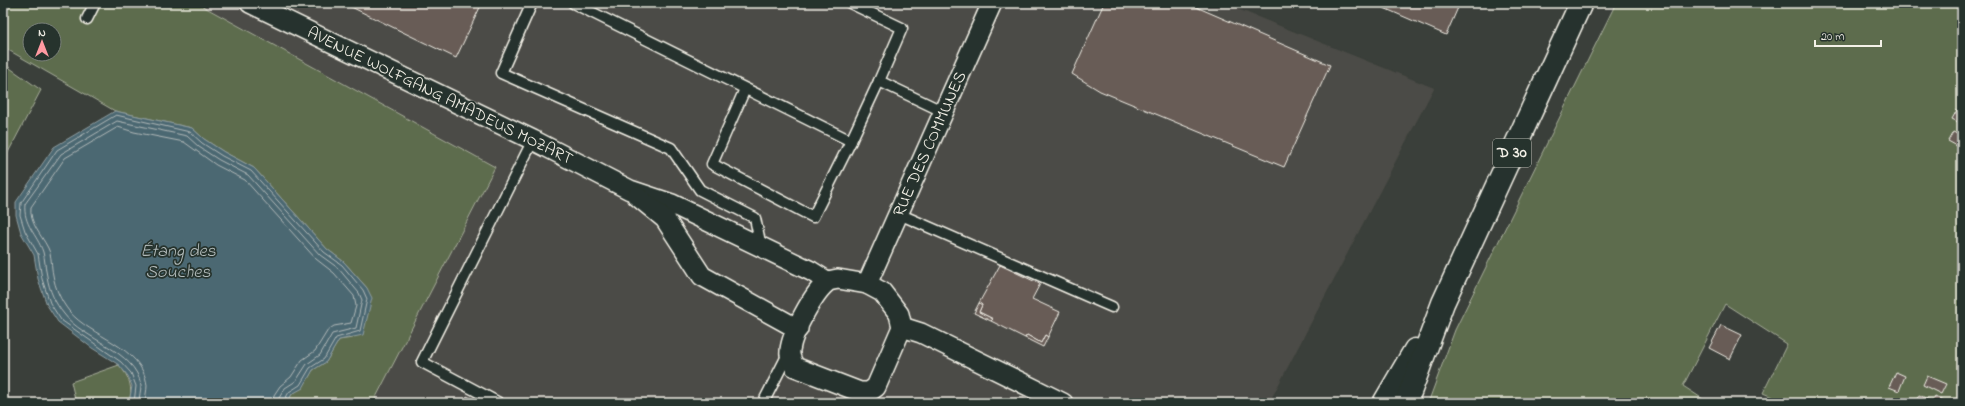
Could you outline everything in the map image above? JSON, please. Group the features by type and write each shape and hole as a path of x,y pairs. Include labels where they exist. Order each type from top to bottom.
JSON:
{"main road":[{"name":"D 30","path":"1406,403 1443,303 1581,3"},
{"name":"D 30","path":"1384,403 1443,303"}],"street":[{"name":"RUE DES COMMUNES","path":"867,284 992,3"},
{"name":"AVENUE WOLFGANG AMADEUS MOZART","path":"263,6 533,140 630,190 672,204 811,271 827,281"},
{"name":"AVENUE WOLFGANG AMADEUS MOZART","path":"630,190 664,219 702,276 798,329"},
{"path":"838,279 867,284 882,292 899,314 902,327 871,399 860,392 795,367 792,361 790,351 798,329 814,297 827,281 838,279"},
{"path":"902,327 921,334 1062,403"}],"lane":[{"path":"87,18 95,3"},
{"path":"532,3 501,72 672,148 700,190 755,218 761,247"},
{"path":"573,3 852,141"},
{"path":"746,89 712,164 813,217 852,141 902,28 850,3"},
{"path":"879,81 944,112"},
{"path":"499,403 422,362 533,140"},
{"path":"899,214 1112,307"},
{"path":"763,403 790,351"}],"shaded area":[{"path":"198,3 1223,3 1434,88 1269,403 368,403 488,163"}],"green space":[{"path":"3,3 197,3 495,167 373,403 287,403 292,394 303,387 313,370 326,362 339,340 353,338 367,288 344,262 327,249 254,168 224,152 204,139 192,128 115,111 29,62 62,62 62,22 22,22 22,58 3,47"},
{"path":"1616,3 1962,3 1962,403 1786,403 1763,393 1787,344 1725,304 1683,386 1709,403 1428,403 1455,330"},
{"path":"7,66 41,90 3,162 3,73"},
{"path":"119,365 126,374 130,383 131,392 129,403 76,403 71,382"}],"water":[{"name":"Étang des Souches","path":"115,111 192,128 204,139 224,152 254,168 327,249 344,262 367,288 372,298 363,335 339,340 326,362 313,370 303,388 292,394 287,403 129,403 132,386 128,376 119,365 92,348 58,322 47,305 38,279 34,255 21,233 16,215 16,202 54,147"}],"building":[{"path":"343,3 482,3 456,58"},
{"path":"1104,3 1187,3 1330,65 1284,167 1100,91 1072,74"},
{"path":"1378,3 1460,3 1446,35 1377,5"},
{"path":"1957,110 1962,112 1962,124 1952,119"},
{"path":"1953,132 1962,136 1959,147 1948,141"},
{"path":"1000,265 1040,284 1032,299 1060,312 1048,337 1045,335 1041,343 1027,335 1025,338 991,321 993,319 979,312 982,305 979,303"},
{"path":"979,303 982,305 979,312 993,319 991,321 974,313"},
{"path":"1721,325 1742,335 1730,359 1709,348"},
{"path":"1027,335 1041,343 1045,335 1048,337 1043,347 1025,338"},
{"path":"1896,372 1905,376 1899,391 1889,387"},
{"path":"1927,376 1946,384 1941,394 1923,385"},
{"path":"1919,395 1932,401 1936,403 1915,403"},
{"path":"467,396 481,403 464,403"},
{"path":"1935,396 1943,400 1941,403 1932,401"}]}
